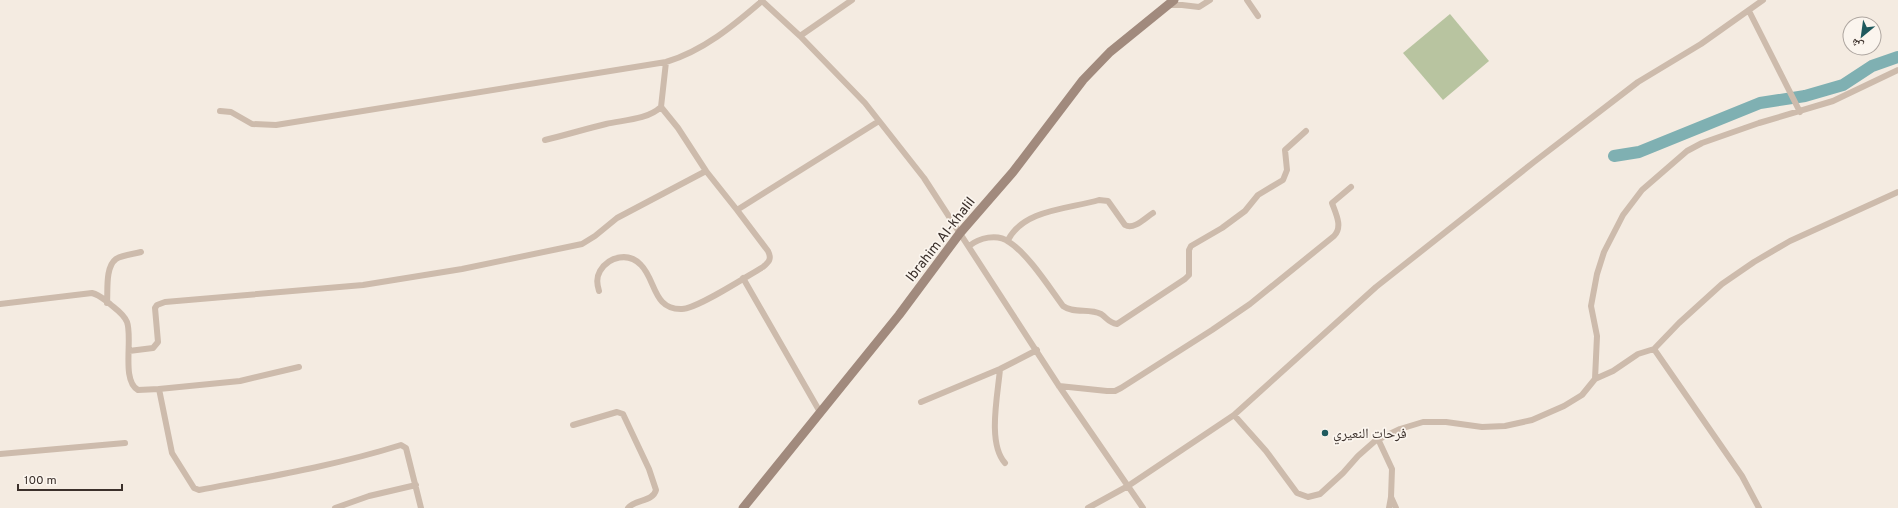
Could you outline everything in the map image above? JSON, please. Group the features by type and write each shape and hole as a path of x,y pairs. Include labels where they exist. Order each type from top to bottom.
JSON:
{"street":[{"path":"800,36 852,0"},
{"path":"1170,3 1199,7 1210,0"},
{"path":"1246,0 1258,16"},
{"path":"1088,508 1128,486 1234,415 1376,287 1534,162 1638,82 1701,44 1763,0"},
{"path":"220,111 231,112 252,124 276,125 666,62 681,57 706,45 741,19 761,1 800,36 865,103 924,178 1059,386 1128,486 1140,507"},
{"name":"Ibrahim Al-khalil","path":"743,508 899,315 960,233 1013,172 1083,80 1110,52 1170,3"},
{"path":"1748,11 1800,112"},
{"path":"599,292 597,282 600,271 611,260 620,257 635,260 642,266 653,288 663,303 671,308 688,308 708,300 769,262 770,256 706,171 678,128 661,107 666,62"},
{"path":"1595,379 1597,336 1591,306 1592,297 1604,252 1627,210 1642,190 1687,151 1718,136 1833,101 1898,70"},
{"path":"546,140 606,124 644,117 661,107"},
{"path":"736,210 879,121"},
{"path":"968,246 975,241 992,237 1008,240 1030,264 1063,306 1069,310 1100,314 1111,323 1117,324 1185,279 1189,275 1189,250 1191,246 1222,228 1245,211 1258,195 1283,180 1288,170 1285,150 1306,131"},
{"path":"129,351 154,348 156,346 158,342 155,308 157,305 165,302 363,285 462,269 582,244 595,236 617,218 706,171"},
{"path":"1059,386 1115,390 1212,330 1250,304 1338,232 1339,226 1332,203 1350,187"},
{"path":"1234,415 1266,451 1297,493 1308,497 1320,494 1344,474 1358,456 1378,439 1400,429 1423,422 1446,422 1482,427 1505,426 1532,420 1564,406 1582,395 1595,379 1613,371 1638,354 1654,349 1679,323 1722,284 1754,262 1790,241 1898,192"},
{"path":"1008,240 1013,230 1040,213 1099,200 1108,201 1125,225 1129,227 1153,213"},
{"path":"107,303 110,266 116,259 141,252"},
{"path":"743,278 820,412"},
{"path":"0,304 92,293 98,294 107,303 121,313 128,323 129,371 134,388 138,390 240,381 299,367"},
{"path":"1654,349 1742,476 1758,508"},
{"path":"921,402 1000,368 1036,350"},
{"path":"1000,368 994,433 996,448 1005,463"},
{"path":"159,389 172,453 194,488 199,490 307,470 356,459 401,445 406,448 421,508"},
{"path":"573,425 617,412 623,414 649,469 656,490 652,497 633,504 628,508"},
{"path":"1378,439 1392,469 1389,508"},
{"path":"0,454 125,443"},
{"path":"335,508 369,496 416,485"},
{"path":"1390,497 1396,508"}],"green space":[{"path":"1450,14 1489,61 1443,100 1403,53"}],"waterway":[{"path":"1614,156 1639,152 1760,103 1805,96 1843,85 1872,66 1898,57"}],"place":[{"name":"فرحات النعيري","path":"1325,433"}]}
